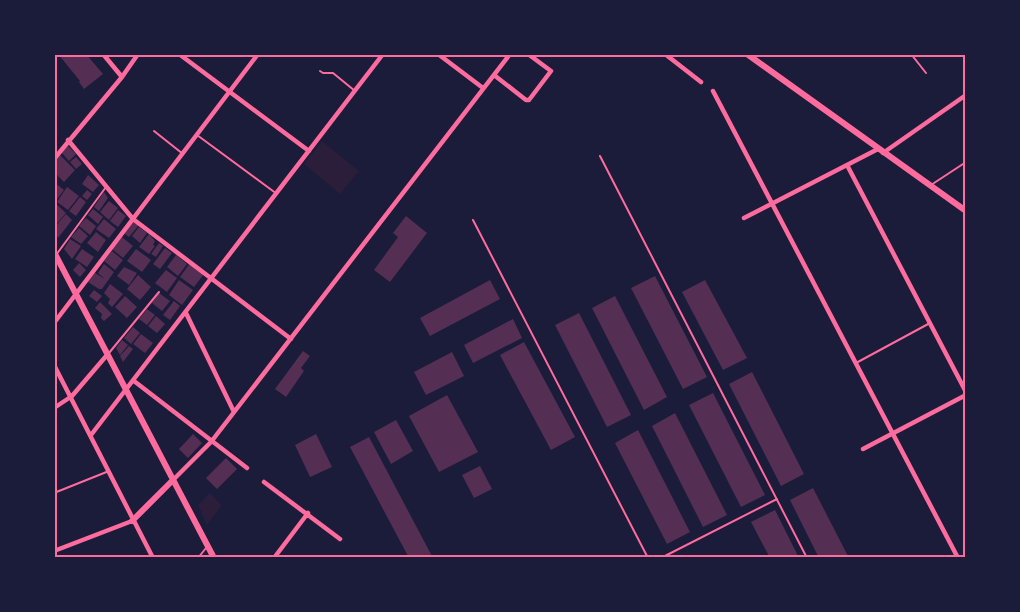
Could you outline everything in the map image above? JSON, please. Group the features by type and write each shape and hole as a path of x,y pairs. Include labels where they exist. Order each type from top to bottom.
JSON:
{"street":[{"path":"103,54 122,77"},
{"path":"54,159 122,77 138,54"},
{"path":"180,54 309,151"},
{"path":"54,322 258,54"},
{"path":"91,435 383,54"},
{"path":"438,54 483,88"},
{"path":"54,551 132,521 211,442 510,54"},
{"path":"494,75 529,100 551,71 528,54"},
{"path":"665,54 701,82"},
{"path":"747,54 757,57 880,151 965,212"},
{"path":"713,91 958,558"},
{"path":"744,218 847,165 880,151 966,95"},
{"path":"68,140 133,219 291,339"},
{"path":"847,165 966,393 863,449"},
{"path":"55,255 214,558"},
{"path":"186,313 234,412"},
{"path":"54,408 72,396 107,355"},
{"path":"54,365 72,396 132,521 153,558"},
{"path":"134,381 247,468"},
{"path":"264,482 340,538"},
{"path":"274,558 308,513"}],"lane":[{"path":"911,54 926,72"},
{"path":"320,70 323,73 333,73 355,91"},
{"path":"154,131 183,154"},
{"path":"197,135 277,194"},
{"path":"600,156 807,558"},
{"path":"930,185 966,162"},
{"path":"55,255 106,187"},
{"path":"473,220 648,558"},
{"path":"107,355 159,292"},
{"path":"856,363 930,323"},
{"path":"54,493 109,471"},
{"path":"661,558 777,499"},
{"path":"198,558 207,546"}],"shaded area":[{"path":"322,141 359,171 340,194 304,164"},
{"path":"210,493 222,505 207,525 198,505"}],"building":[{"path":"58,54 86,54 103,74 84,89"},
{"path":"68,146 76,154 69,161 61,152"},
{"path":"60,155 75,170 64,182 54,172 54,162"},
{"path":"76,157 82,164 76,169 70,162"},
{"path":"88,175 99,185 93,192 82,184"},
{"path":"54,182 64,190 54,203"},
{"path":"67,187 79,196 68,210 57,202"},
{"path":"87,190 92,194 87,200 82,196"},
{"path":"104,192 108,198 99,211 94,207"},
{"path":"80,197 86,202 76,216 69,211"},
{"path":"109,201 118,208 109,220 100,212"},
{"path":"55,203 66,213 54,227 54,205"},
{"path":"93,209 103,217 98,224 88,215"},
{"path":"118,210 126,216 118,227 110,221"},
{"path":"66,214 72,220 58,238 54,228"},
{"path":"406,216 427,233 390,282 374,270 398,237 393,233"},
{"path":"86,218 96,226 90,235 79,226"},
{"path":"104,219 116,229 109,238 96,229"},
{"path":"133,221 139,225 129,237 124,233"},
{"path":"139,227 147,233 140,243 132,236"},
{"path":"79,228 88,236 81,244 71,237"},
{"path":"96,232 106,240 98,252 87,243"},
{"path":"149,234 155,241 153,245 155,246 149,254 139,247"},
{"path":"122,237 133,246 123,258 112,249"},
{"path":"70,239 81,246 72,259 64,249"},
{"path":"159,243 163,246 156,257 151,254"},
{"path":"165,248 172,253 160,269 153,264"},
{"path":"82,249 94,257 87,267 75,259"},
{"path":"136,249 151,260 142,272 127,261"},
{"path":"112,251 123,260 115,270 104,261"},
{"path":"176,255 187,264 178,276 167,267"},
{"path":"79,263 86,270 80,277 73,270"},
{"path":"190,263 204,274 194,287 180,277"},
{"path":"104,264 114,272 102,289 99,289 88,282 95,273 105,279 98,273"},
{"path":"124,267 137,273 129,285 117,276"},
{"path":"166,270 177,278 167,292 155,283"},
{"path":"138,275 151,287 140,300 127,289"},
{"path":"655,276 707,377 683,389 631,288"},
{"path":"179,280 193,290 182,305 169,295"},
{"path":"490,280 500,299 430,336 420,318"},
{"path":"705,280 747,358 723,370 682,292"},
{"path":"110,284 123,294 112,307 108,303 110,299 104,293"},
{"path":"94,290 102,296 97,302 89,296"},
{"path":"159,293 170,301 162,311 152,303"},
{"path":"125,296 137,307 127,318 115,307"},
{"path":"615,296 667,397 644,410 592,308"},
{"path":"174,301 180,306 170,320 163,315"},
{"path":"100,302 112,314 104,321 101,318 102,314 95,308"},
{"path":"147,309 155,315 147,325 139,319"},
{"path":"579,313 631,415 607,427 555,325"},
{"path":"156,316 165,324 157,333 148,326"},
{"path":"513,319 522,338 473,363 464,345"},
{"path":"133,327 140,333 131,344 124,338"},
{"path":"141,334 153,343 145,353 133,344"},
{"path":"122,340 128,345 120,355 116,348"},
{"path":"524,342 575,437 551,450 500,355"},
{"path":"129,346 133,349 123,362 120,356"},
{"path":"303,351 310,356 301,368 304,371 286,397 275,389"},
{"path":"452,352 464,376 426,395 414,372"},
{"path":"752,372 804,474 781,486 729,384"},
{"path":"713,393 765,495 741,507 689,405"},
{"path":"447,395 478,452 439,472 409,416"},
{"path":"675,413 727,515 703,527 652,426"},
{"path":"396,420 413,451 391,464 374,432"},
{"path":"638,430 690,532 667,544 615,443"},
{"path":"193,434 202,443 188,458 179,449"},
{"path":"316,434 332,467 310,477 295,445"},
{"path":"369,437 433,558 409,558 350,447"},
{"path":"226,458 237,469 217,489 206,478"},
{"path":"480,466 492,489 474,498 462,475"},
{"path":"813,488 849,558 819,558 790,500"},
{"path":"775,510 799,558 770,558 751,522"}]}
